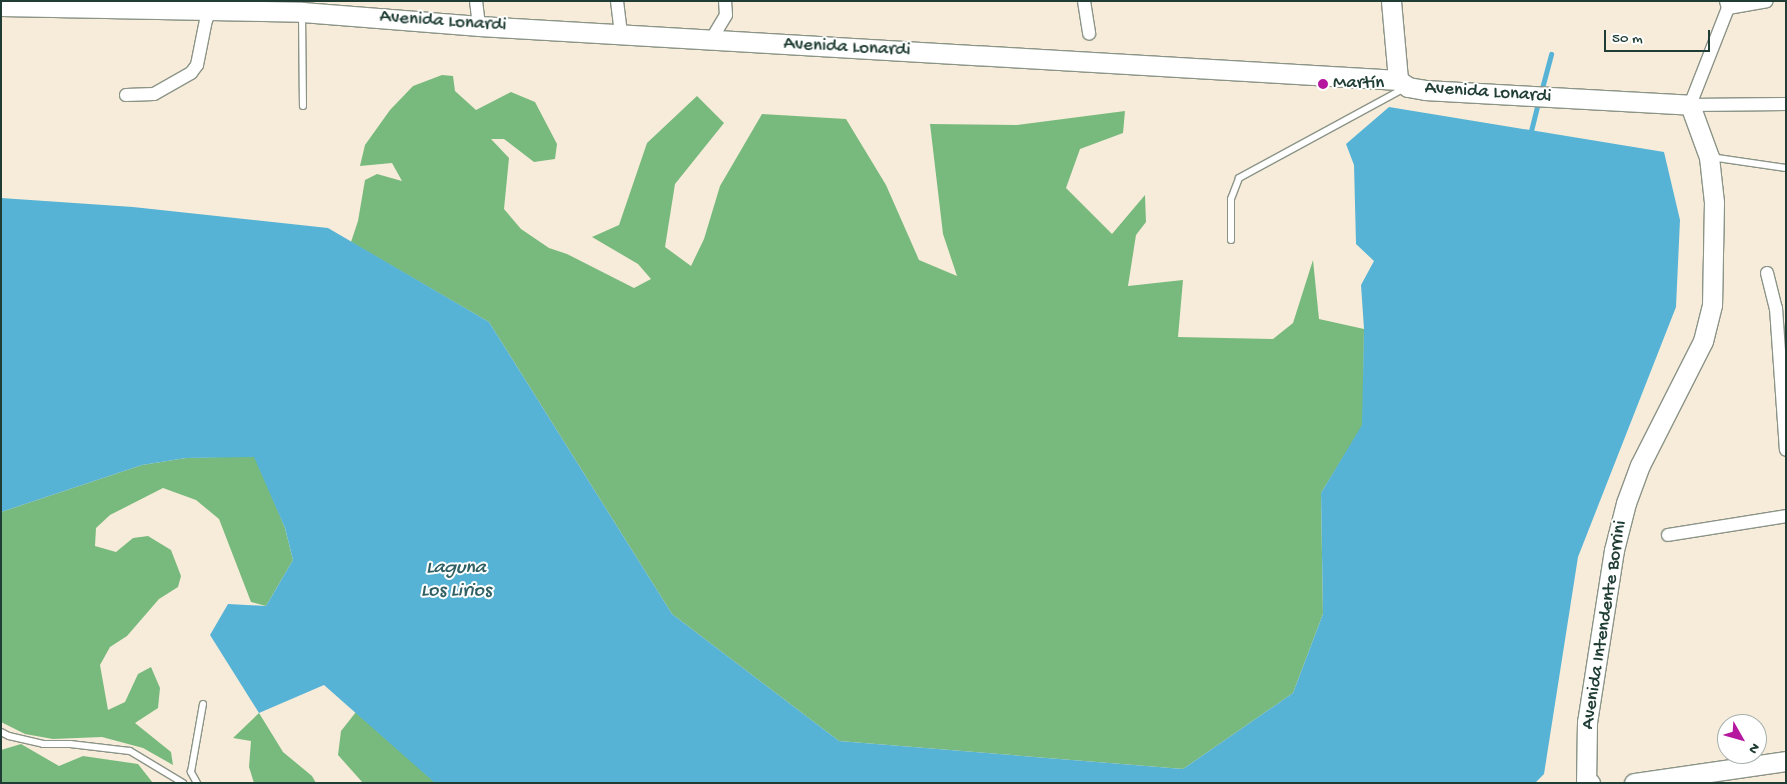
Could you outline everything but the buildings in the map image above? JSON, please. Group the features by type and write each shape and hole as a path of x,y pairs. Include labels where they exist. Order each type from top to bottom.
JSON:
{"street":[{"path":"476,1 479,26"},
{"path":"617,1 621,33"},
{"path":"711,40 726,15 724,1"},
{"path":"1084,1 1089,34"},
{"path":"1391,1 1403,83"},
{"path":"1766,1 1727,5 1690,105 1786,104"},
{"name":"Avenida Lonardi","path":"1,6 212,8 277,6 302,12 479,26 621,33 1403,83 1425,90 1690,105"},
{"path":"126,95 154,94 191,73 197,65 206,20 212,8"},
{"name":"Avenida Intendente Borrini","path":"1587,783 1587,722 1614,550 1626,503 1640,465 1703,341 1712,305 1714,202 1709,157 1690,105"},
{"path":"1767,273 1781,308 1786,450"},
{"path":"1668,535 1786,516"},
{"path":"1634,783 1696,778 1786,761"}],"lane":[{"path":"302,12 303,106"},
{"path":"1231,240 1231,199 1239,178 1403,83"},
{"path":"1709,157 1786,168"},
{"path":"197,783 192,772 203,704"},
{"path":"1,732 9,736 43,744 70,744 130,751 183,783"}],"green space":[{"path":"442,75 453,76 455,91 476,110 511,92 535,102 557,144 555,159 534,162 504,139 491,139 509,158 504,209 521,229 549,248 567,254 634,288 651,279 638,264 592,237 619,225 647,143 697,96 724,123 675,184 665,247 691,266 704,239 720,186 762,114 846,119 886,185 919,260 957,276 943,234 930,124 1017,125 1125,111 1123,133 1080,149 1066,188 1112,234 1145,195 1146,222 1136,235 1128,286 1183,280 1178,337 1273,339 1293,323 1313,260 1319,319 1364,329 1363,425 1321,493 1323,614 1293,693 1183,769 839,741 672,614 489,322 351,242 358,221 365,180 377,174 402,181 392,163 360,166 365,145 390,110 413,86"},
{"path":"255,456 285,528 293,560 266,606 251,602 219,519 196,500 163,488 110,515 96,528 95,546 116,552 133,538 148,536 171,550 181,576 178,587 159,599 127,636 110,647 100,665 108,710 125,702 138,674 151,667 160,688 158,708 135,723 171,752 173,765 143,748 102,737 53,739 25,734 1,722 1,512 142,465 186,458"},
{"path":"356,712 431,777 435,783 363,783 338,755 341,731"},
{"path":"259,713 283,752 312,776 316,783 254,783 249,767 251,741 233,738"},
{"path":"21,744 59,766 83,756 138,764 153,783 1,783 1,750"}],"water":[{"name":"Laguna Los Lirios","path":"1389,107 1664,152 1680,220 1676,307 1578,557 1544,774 1535,783 435,783 324,685 259,713 210,635 228,604 266,606 293,560 285,528 254,457 186,458 142,465 1,512 1,198 133,207 328,228 489,322 672,614 839,741 1183,769 1293,693 1323,614 1321,493 1362,425 1364,329 1361,285 1374,261 1356,244 1354,165 1346,144"}],"waterway":[{"path":"1541,92 1551,54"},
{"path":"1531,131 1538,102"}],"place":[{"name":"Martín","path":"1323,84"}]}
